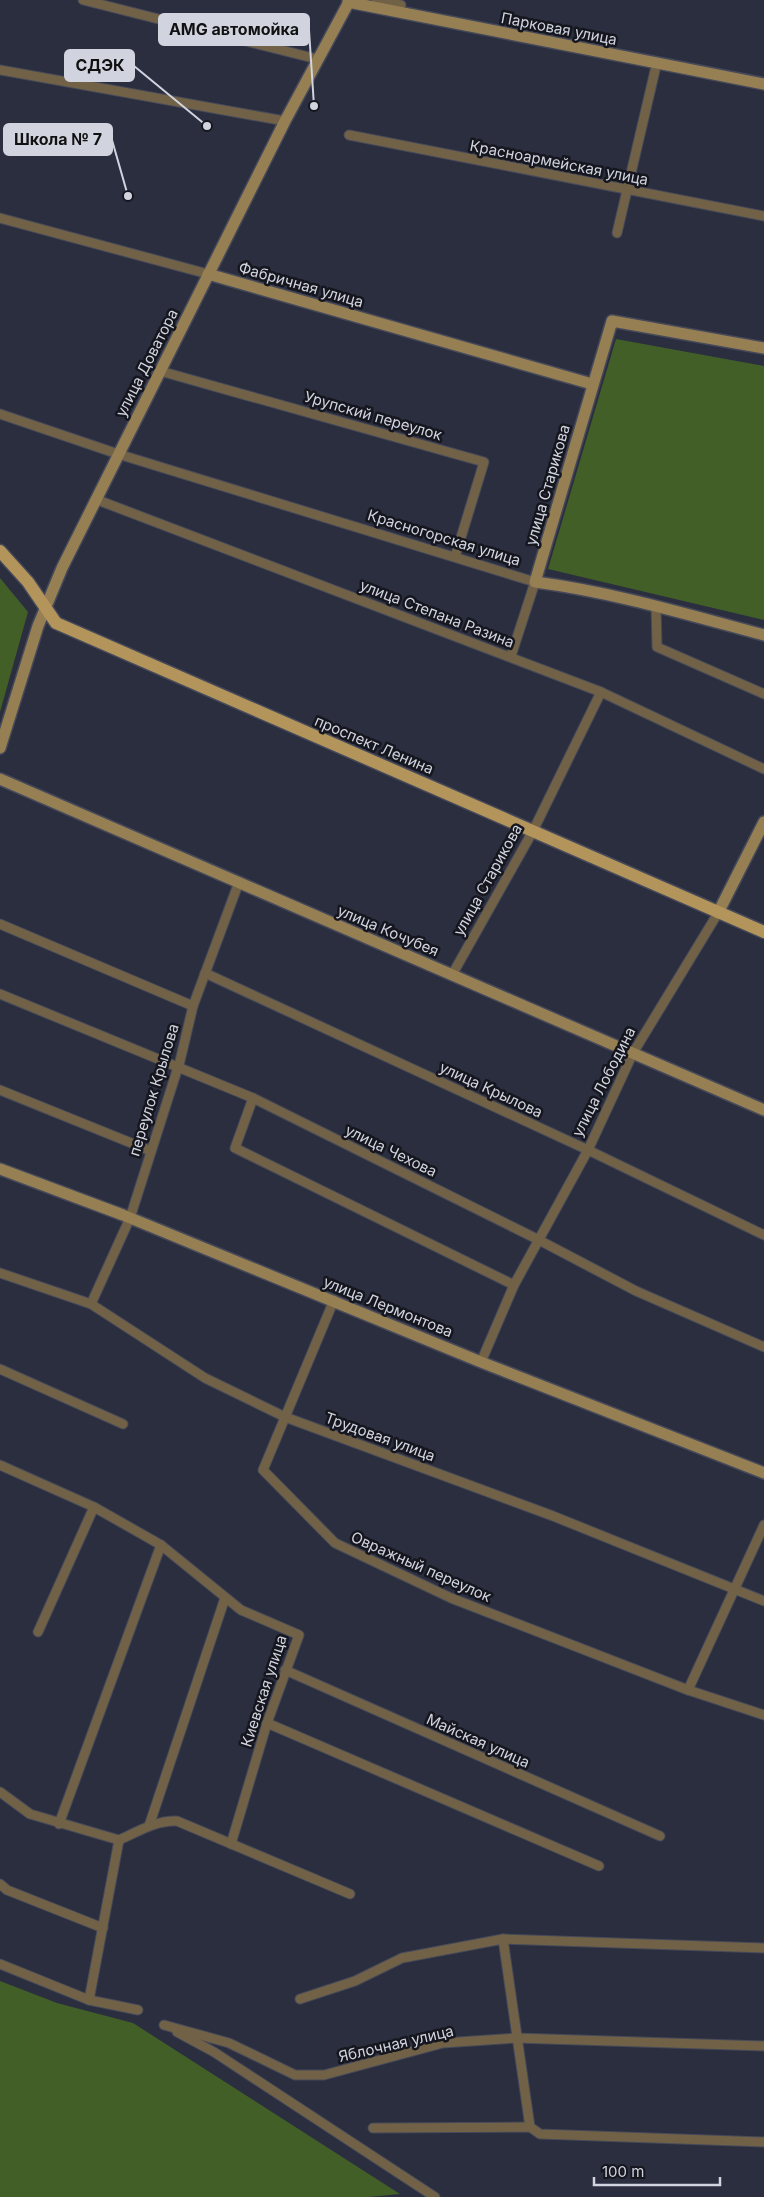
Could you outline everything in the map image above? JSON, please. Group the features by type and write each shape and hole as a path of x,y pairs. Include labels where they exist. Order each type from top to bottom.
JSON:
{"main road":[{"name":"проспект Ленина","path":"0,551 28,582 56,623 80,635 764,932"}],"street":[{"path":"82,0 317,59"},
{"path":"376,0 401,6"},
{"name":"улица Доватора","path":"0,748 45,608 95,499 285,121 349,1"},
{"name":"Парковая улица","path":"349,1 764,84"},
{"path":"617,232 658,62"},
{"path":"0,70 285,121"},
{"name":"Красноармейская улица","path":"349,135 764,216"},
{"name":"Фабричная улица","path":"0,218 208,274 592,384"},
{"name":"улица Старикова","path":"511,656 536,582 592,384 612,321 764,348"},
{"name":"Урупский переулок","path":"160,370 484,462 455,557"},
{"path":"0,414 118,454"},
{"name":"Красногорская улица","path":"118,454 536,582 566,586 656,606 764,635"},
{"name":"улица Степана Разина","path":"95,499 511,656 601,692 764,769"},
{"path":"656,606 657,647 764,694"},
{"name":"улица Старикова","path":"452,975 532,831 601,692"},
{"name":"улица Кочубея","path":"0,779 764,1110"},
{"name":"улица Лободина","path":"481,1362 514,1285 537,1239 588,1150 633,1053 718,913 764,822"},
{"name":"переулок Крылова","path":"91,1304 130,1218 178,1067 193,1006 240,882"},
{"path":"0,924 193,1006"},
{"name":"улица Крылова","path":"205,974 588,1150 764,1235"},
{"name":"улица Чехова","path":"0,994 253,1098 537,1239 636,1291 764,1347"},
{"path":"0,1090 151,1151"},
{"path":"253,1098 235,1148 514,1285"},
{"name":"улица Лермонтова","path":"0,1169 130,1218 334,1300 481,1362 764,1473"},
{"name":"Трудовая улица","path":"0,1273 91,1304 205,1378 285,1417 553,1516 764,1601"},
{"name":"Овражный переулок","path":"334,1300 263,1470 334,1543 451,1598 688,1690 764,1715"},
{"path":"0,1369 123,1424"},
{"name":"Киевская улица","path":"0,1465 94,1507 162,1545 241,1610 299,1635 267,1723 231,1844"},
{"path":"38,1632 94,1507"},
{"path":"688,1690 764,1525"},
{"path":"59,1824 162,1545"},
{"path":"149,1826 225,1598"},
{"name":"Майская улица","path":"286,1670 660,1836"},
{"path":"267,1723 599,1866"},
{"path":"0,1792 30,1814 119,1840 167,1820 177,1821 350,1894"},
{"path":"89,2000 119,1840"},
{"path":"0,1884 7,1890 103,1928"},
{"path":"502,1939 530,2127"},
{"path":"300,1999 355,1981 402,1958 502,1939 764,1948"},
{"path":"0,1964 89,2000 138,2010"},
{"name":"Яблочная улица","path":"435,2197 214,2052 164,2025 229,2043 295,2075 324,2075 443,2043 516,2038 764,2046"},
{"path":"373,2128 530,2127 540,2134 764,2142"}],"green space":[{"path":"616,339 764,366 764,620 548,569"},
{"path":"0,578 28,612 0,712"},
{"path":"0,1981 57,2003 133,2023 400,2194 369,2197 0,2197"}],"place":[{"name":"AMG автомойка","path":"314,106"},
{"name":"СДЭК","path":"207,126"},
{"name":"Школа № 7","path":"128,196"}]}
